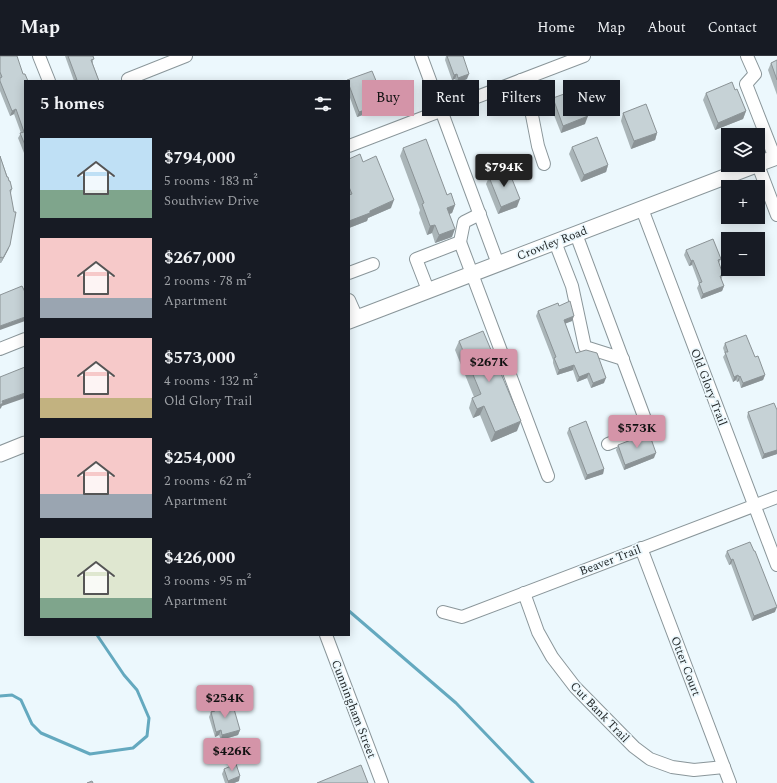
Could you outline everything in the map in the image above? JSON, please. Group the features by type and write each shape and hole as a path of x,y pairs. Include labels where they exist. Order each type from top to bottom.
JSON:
{"main road":[{"name":"Crowley Road","path":"765,162 776,157"},
{"name":"Crowley Road","path":"353,319 739,172"},
{"path":"0,454 24,444"}],"street":[{"path":"39,56 49,80"},
{"path":"128,80 186,56"},
{"path":"422,56 431,80"},
{"path":"521,80 584,56"},
{"path":"747,56 755,74 746,84 776,157"},
{"path":"350,146 426,116"},
{"path":"444,116 498,264"},
{"path":"532,116 538,146 544,164"},
{"path":"760,172 777,215"},
{"name":"Old Glory Trail","path":"642,209 777,565"},
{"path":"480,214 464,222 460,242 548,476"},
{"path":"576,234 645,419 628,436 608,444"},
{"path":"428,290 416,259 460,242"},
{"path":"555,242 572,286 585,347 623,359"},
{"path":"350,273 373,264"},
{"path":"350,305 353,319"},
{"path":"0,349 24,339"},
{"name":"Beaver Trail","path":"443,612 462,617 777,496"},
{"name":"Otter Court","path":"641,548 730,783"},
{"name":"Cut Bank Trail","path":"524,593 538,632 552,657 575,687 634,747 650,759 672,767 694,770 724,767"},
{"name":"Cunningham Street","path":"326,636 382,783"}],"building":[{"path":"0,56 17,56 23,74 25,74 28,80 24,80 24,132 16,109 12,111 0,81 0,78 2,77 0,72"},
{"path":"68,56 93,56 94,59 91,60 99,80 77,80"},
{"path":"447,56 463,56 469,74 458,78 457,74 454,75"},
{"path":"777,60 777,80 771,63"},
{"path":"372,71 376,80 362,80 362,111 359,112 350,88 350,80 347,80"},
{"path":"732,82 735,90 737,89 746,111 718,123 706,93"},
{"path":"563,94 563,116 588,116 563,126 555,104 555,97"},
{"path":"646,104 657,133 634,141 623,113"},
{"path":"24,132 24,143 20,133"},
{"path":"597,137 608,165 584,175 572,147"},
{"path":"426,139 447,195 451,193 455,205 447,208 455,229 439,235 435,225 430,226 422,204 424,203 403,148"},
{"path":"360,154 363,162 376,156 394,200 370,211 370,213 350,221 350,195 352,194 350,189 350,159"},
{"path":"0,156 7,177 10,181 14,212 16,212 10,245 3,258 0,258"},
{"path":"508,169 520,199 501,207 489,177"},
{"path":"713,239 721,259 718,260 721,269 720,276 724,286 703,294 699,283 702,282 693,260 691,261 686,250"},
{"path":"22,286 24,290 24,317 0,326 0,295"},
{"path":"570,301 574,316 564,320 576,353 586,350 597,353 606,378 593,383 589,373 579,377 574,365 559,370 554,358 556,357 538,311 558,303 559,306"},
{"path":"483,331 521,421 495,432 484,406 477,409 472,398 481,394 459,341"},
{"path":"746,335 755,357 758,356 765,375 743,383 740,376 739,377 738,375 734,377 725,352 728,352 725,343"},
{"path":"24,367 24,393 2,401 3,403 0,405 0,377"},
{"path":"774,403 777,410 777,450 764,454 748,412"},
{"path":"586,421 604,469 587,475 569,428"},
{"path":"649,433 656,453 625,465 618,445"},
{"path":"750,542 777,607 754,616 733,559 731,560 727,551"},
{"path":"232,702 240,730 222,735 221,730 216,732 211,712 215,711 213,707"},
{"path":"236,764 240,776 228,781 224,769"},
{"path":"361,765 368,783 317,783"}],"waterway":[{"path":"350,612 456,703 533,783"},
{"path":"0,696 12,695 21,700 32,724 41,733 90,754 133,748 147,736 149,718 137,690 124,675 98,636"}]}
